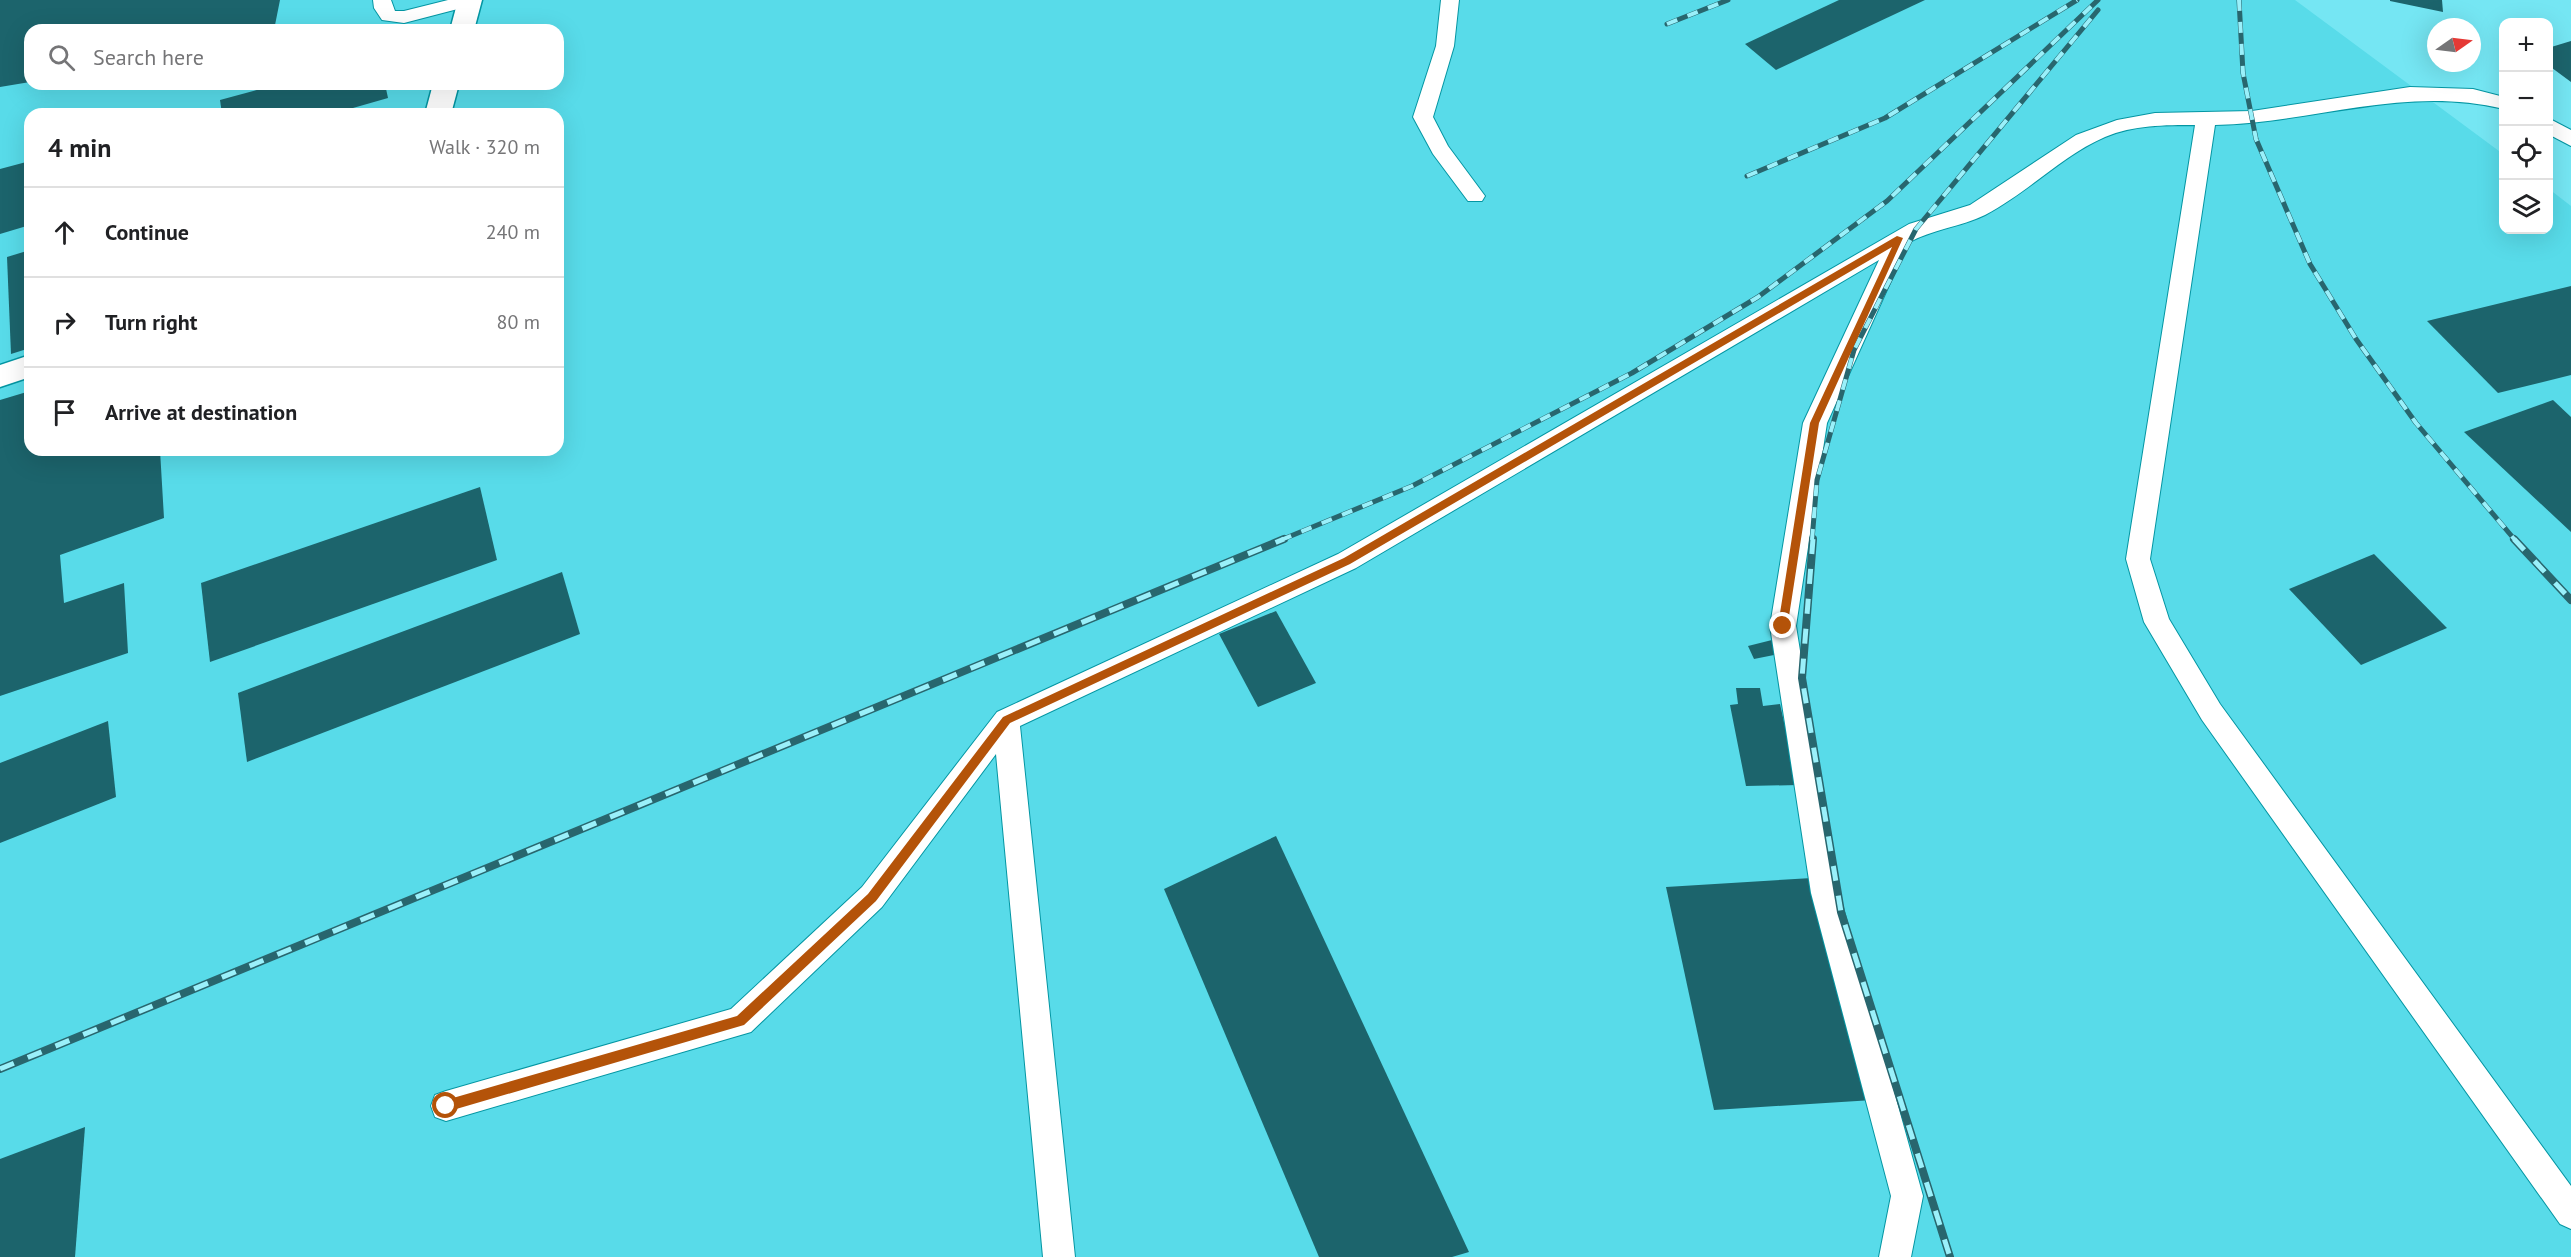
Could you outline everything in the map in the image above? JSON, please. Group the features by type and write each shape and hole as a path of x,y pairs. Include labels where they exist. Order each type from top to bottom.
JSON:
{"street":[{"path":"464,24 470,0"},
{"path":"440,108 444,90"},
{"path":"0,376 24,368"}],"lane":[{"path":"382,0 383,8 388,16 404,17 470,0"},
{"path":"1450,0 1445,46 1423,117 1440,149 1475,195"},
{"path":"446,1106 740,1021 872,897 1006,720 1347,561 1899,238 1916,229 1976,211 2073,145 2099,132 2134,122 2252,117 2422,93 2476,95 2499,102"},
{"path":"2206,119 2138,559 2157,622 2211,712 2571,1213"},
{"path":"2551,126 2571,139"},
{"path":"1894,1257 1907,1196 1825,893 1783,626 1815,423 1899,238"},
{"path":"1006,720 1059,1257"}],"shaded area":[{"path":"0,0 2295,0 2499,151 2499,234 2553,234 2553,192 2571,206 2571,1257 0,1257"}],"building":[{"path":"0,0 280,0 275,24 24,24 24,83 0,87"},
{"path":"1839,0 1925,0 1776,70 1745,44"},
{"path":"2442,0 2443,12 2390,1"},
{"path":"2571,41 2571,82 2553,69 2553,46"},
{"path":"257,90 386,90 388,98 353,108 221,108 220,100"},
{"path":"24,163 24,227 0,234 0,169"},
{"path":"24,252 24,350 11,354 7,257"},
{"path":"2571,286 2571,375 2498,393 2427,321"},
{"path":"24,393 24,456 160,456 164,518 60,555 64,603 124,583 128,653 0,696 0,400"},
{"path":"2553,400 2571,417 2571,532 2464,432"},
{"path":"480,487 497,560 210,662 201,583"},
{"path":"2374,554 2447,628 2361,665 2289,589"},
{"path":"562,572 580,634 247,762 238,693"},
{"path":"1276,611 1316,683 1258,707 1219,634"},
{"path":"1772,640 1779,654 1754,659 1748,646"},
{"path":"1736,688 1760,688 1763,706 1780,704 1798,785 1746,786 1730,705 1738,704"},
{"path":"108,721 116,797 0,843 0,763"},
{"path":"1276,836 1469,1252 1452,1257 1319,1257 1164,889"},
{"path":"1812,878 1873,1100 1714,1110 1666,887"},
{"path":"85,1127 75,1257 0,1257 0,1159"}],"railway":[{"path":"1667,24 1728,0"},
{"path":"1747,176 1885,118 2077,0"},
{"path":"1281,540 1412,486 1632,373 1758,297 1887,201 2098,0"},
{"path":"2239,0 2243,73 2256,139 2310,264 2356,339 2416,423 2515,540"},
{"path":"1812,540 1817,480 1854,350 1916,229 2098,10"},
{"path":"0,1069 1284,539"},
{"path":"1813,539 1802,678 1841,912 1950,1257"},
{"path":"2514,539 2571,600"}],"route":[{"path":"446,1106 740,1021 872,897 1006,720 1347,561 1899,238 1815,423 1783,626"}]}
